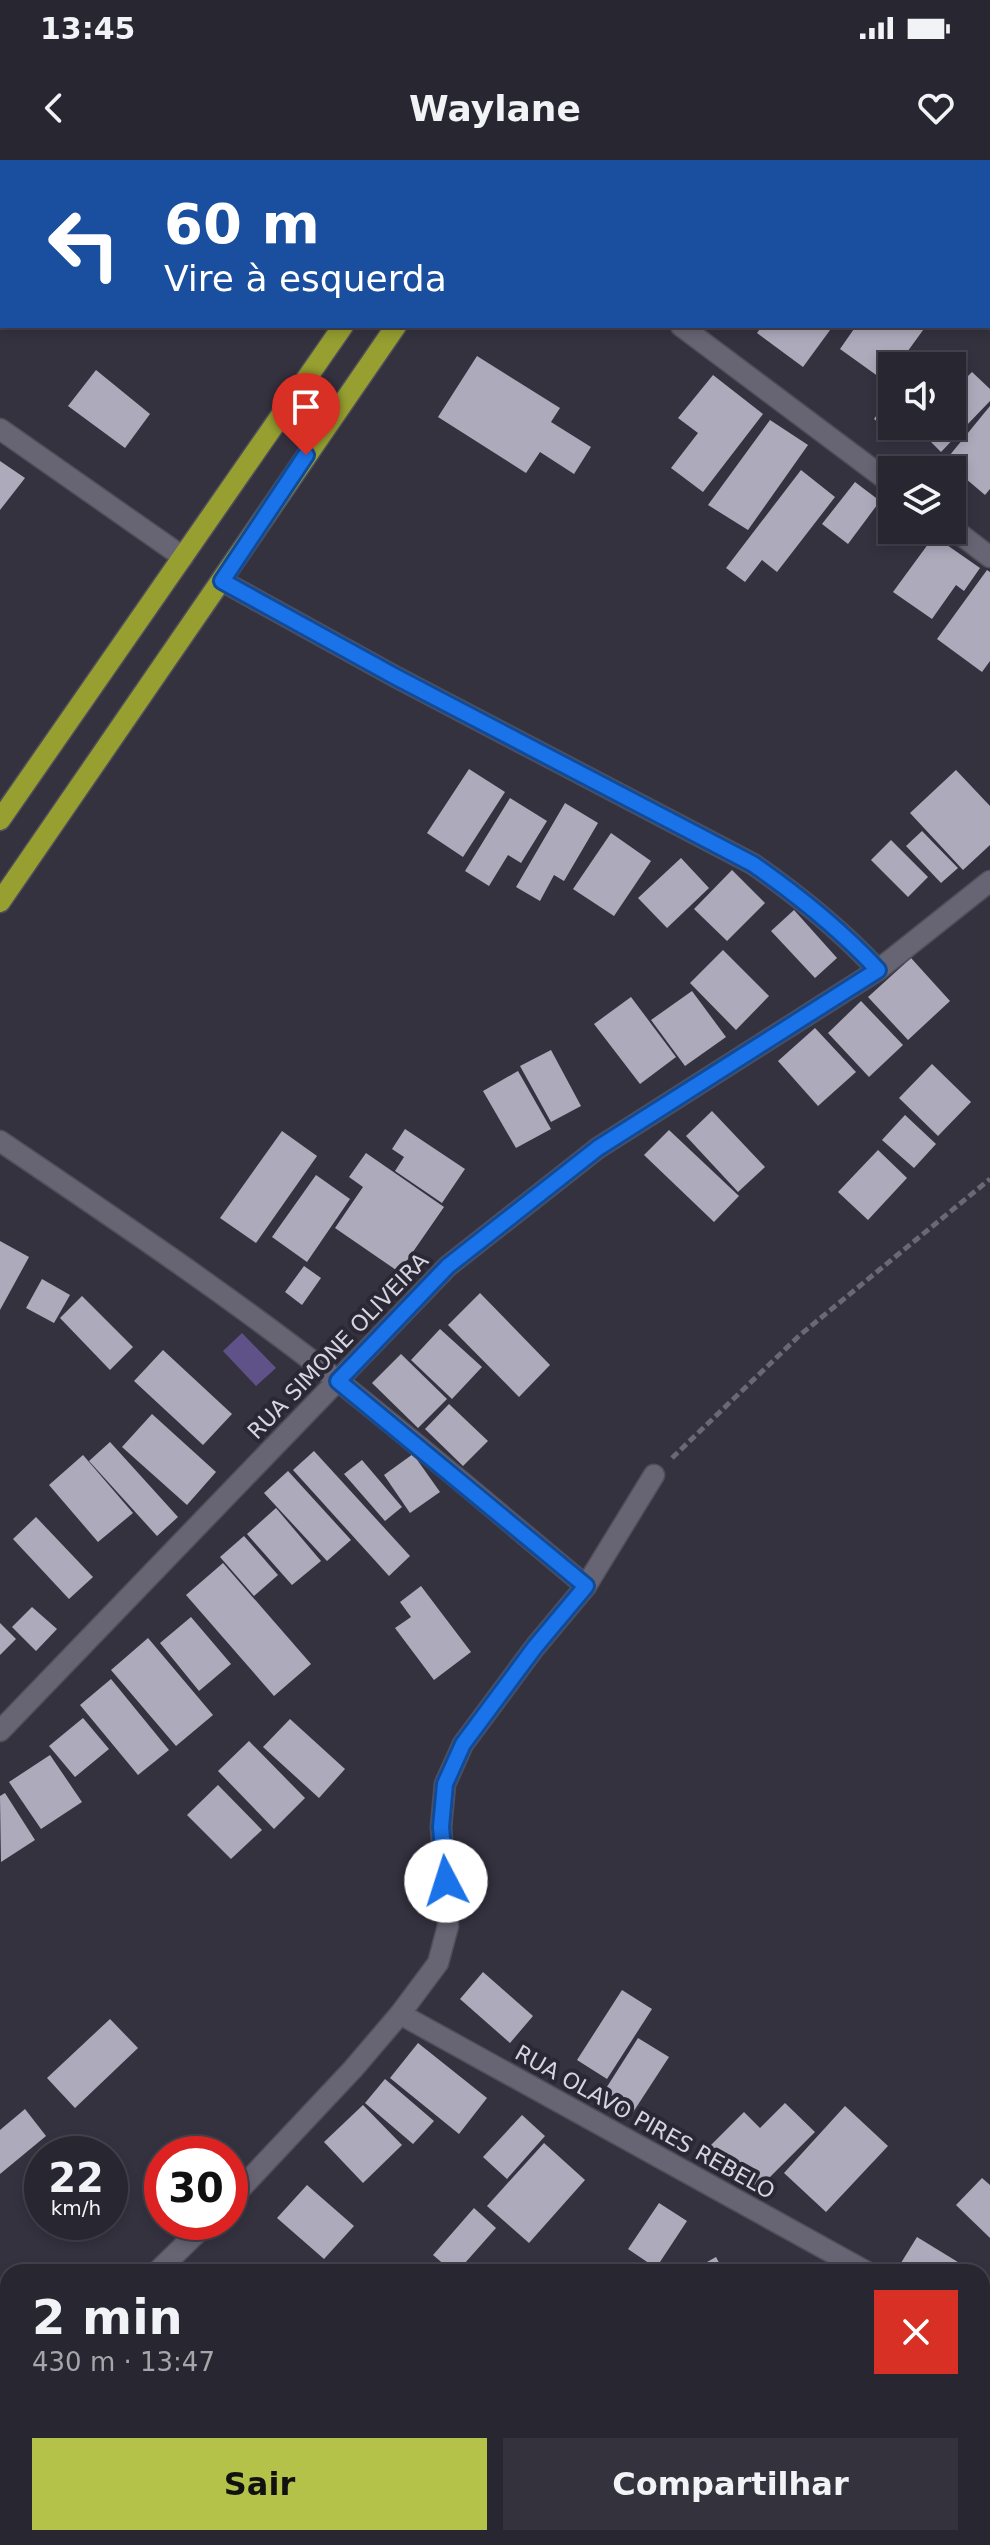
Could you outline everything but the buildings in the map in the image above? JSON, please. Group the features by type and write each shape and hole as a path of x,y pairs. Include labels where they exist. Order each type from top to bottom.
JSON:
{"main road":[{"path":"0,820 342,328"},
{"path":"0,902 395,328"}],"street":[{"path":"684,328 878,474"},
{"path":"0,429 183,557"},
{"path":"966,539 990,557"},
{"path":"222,581 409,684 753,864 793,892 848,938 878,970"},
{"name":"RUA SIMONE OLIVEIRA","path":"0,1731 448,1266 598,1148 878,970 990,881"},
{"path":"0,1141 166,1254 338,1381 586,1586"},
{"path":"248,2181 400,2014 438,1963 448,1926 441,1827 445,1784 463,1744 491,1704 586,1586 654,1475"},
{"name":"RUA OLAVO PIRES REBELO","path":"400,2014 853,2264"},
{"path":"165,2264 190,2240"}],"path":[{"path":"654,1475 800,1335 990,1179"}],"shaded area":[{"path":"242,1333 276,1368 256,1386 223,1351"}],"route":[{"path":"306,455 222,581 396,677 753,864 793,892 848,938 878,970 598,1148 448,1266 338,1381 586,1586 535,1647 463,1744 445,1784 441,1827 446,1881"}]}
